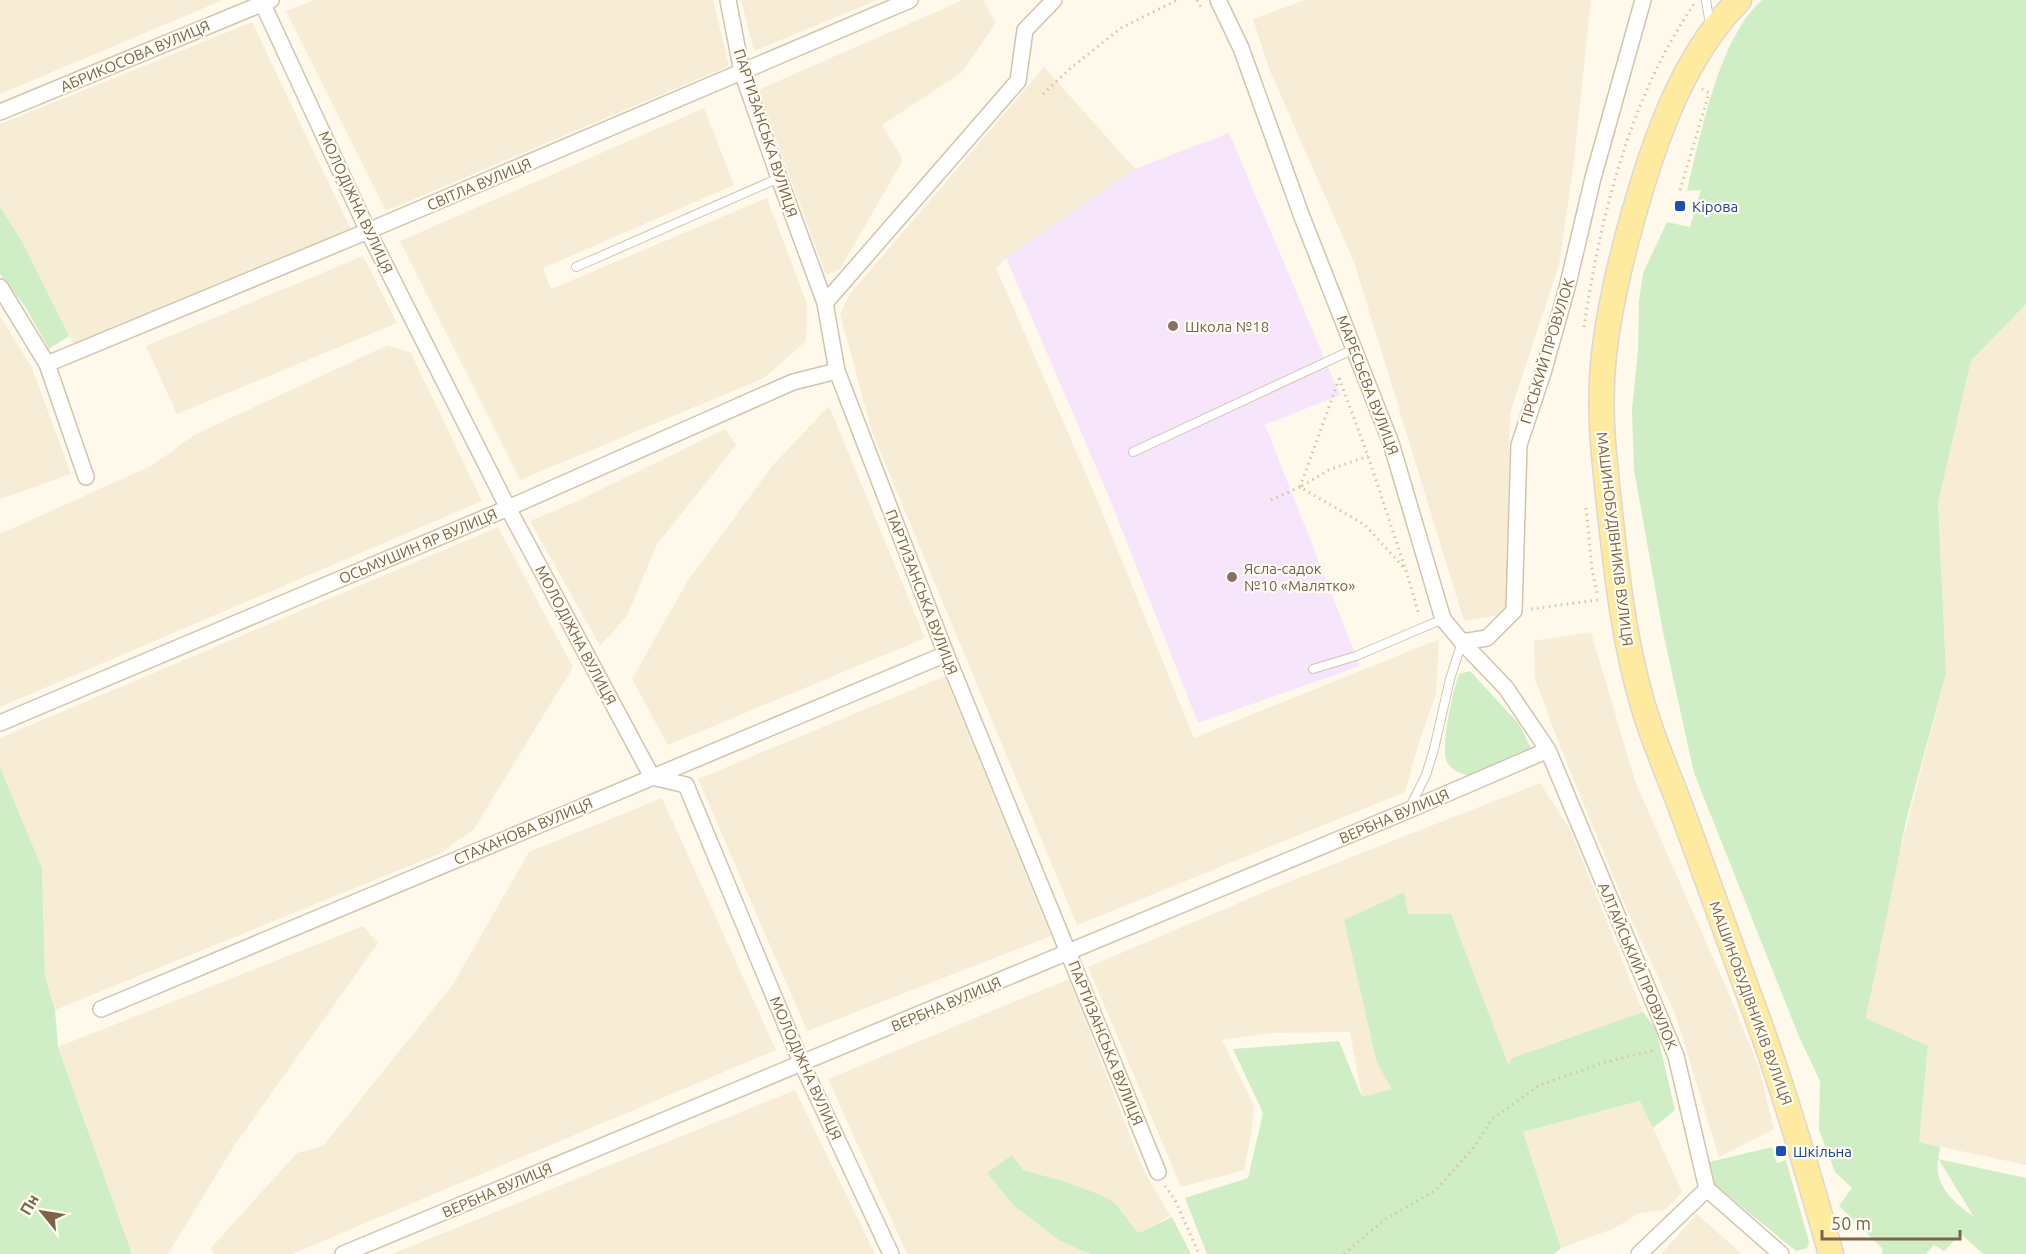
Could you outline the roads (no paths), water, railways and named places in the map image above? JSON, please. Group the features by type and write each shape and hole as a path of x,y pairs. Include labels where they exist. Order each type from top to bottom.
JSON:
{"main road":[{"name":"МАШИНОБУДІВНИКІВ ВУЛИЦЯ","path":"1739,0 1703,43 1683,81 1659,136 1626,239 1604,355 1601,428 1624,629 1642,705 1762,1030 1798,1138 1831,1254"}],"street":[{"name":"ПАРТИЗАНСЬКА ВУЛИЦЯ","path":"728,0 742,72 778,178 825,303 837,371 946,654 1158,1172"},
{"name":"СВІТЛА ВУЛИЦЯ","path":"47,364 368,231 910,0"},
{"path":"825,303 1018,81 1025,30 1054,0"},
{"name":"ГІРСЬКИЙ ПРОВУЛОК","path":"1462,642 1487,638 1514,611 1519,445 1546,363 1593,177 1643,0"},
{"name":"АБРИКОСОВА ВУЛИЦЯ","path":"0,112 265,1"},
{"name":"МОЛОДІЖНА ВУЛИЦЯ","path":"265,1 368,231 508,508 652,777 686,785 802,1064 891,1254"},
{"name":"МАРЕСЬЄВА ВУЛИЦЯ","path":"1223,1 1302,217 1391,443 1443,619 1506,688 1548,750"},
{"path":"0,287 47,364 86,477"},
{"name":"ОСЬМУШИН ЯР ВУЛИЦЯ","path":"0,723 508,508 793,382 837,371"},
{"name":"СТАХАНОВА ВУЛИЦЯ","path":"101,1009 946,654"},
{"name":"ВЕРБНА ВУЛИЦЯ","path":"343,1254 802,1064 1548,750"},
{"name":"АЛТАЙСЬКИЙ ПРОВУЛОК","path":"1548,750 1676,1056 1707,1189"},
{"path":"1639,1254 1707,1189 1781,1254"}],"lane":[{"path":"1707,0 1711,32"},
{"path":"576,267 778,178"},
{"path":"1133,452 1354,349"},
{"path":"1313,669 1356,656 1443,619"},
{"path":"1409,810 1426,775 1450,679 1462,642"}],"place":[{"name":"Кірова","path":"1680,206"},
{"name":"Школа №18","path":"1173,326"},
{"name":"Ясла-садок №10 «Малятко»","path":"1232,577"},
{"name":"Шкільна","path":"1781,1151"}]}
